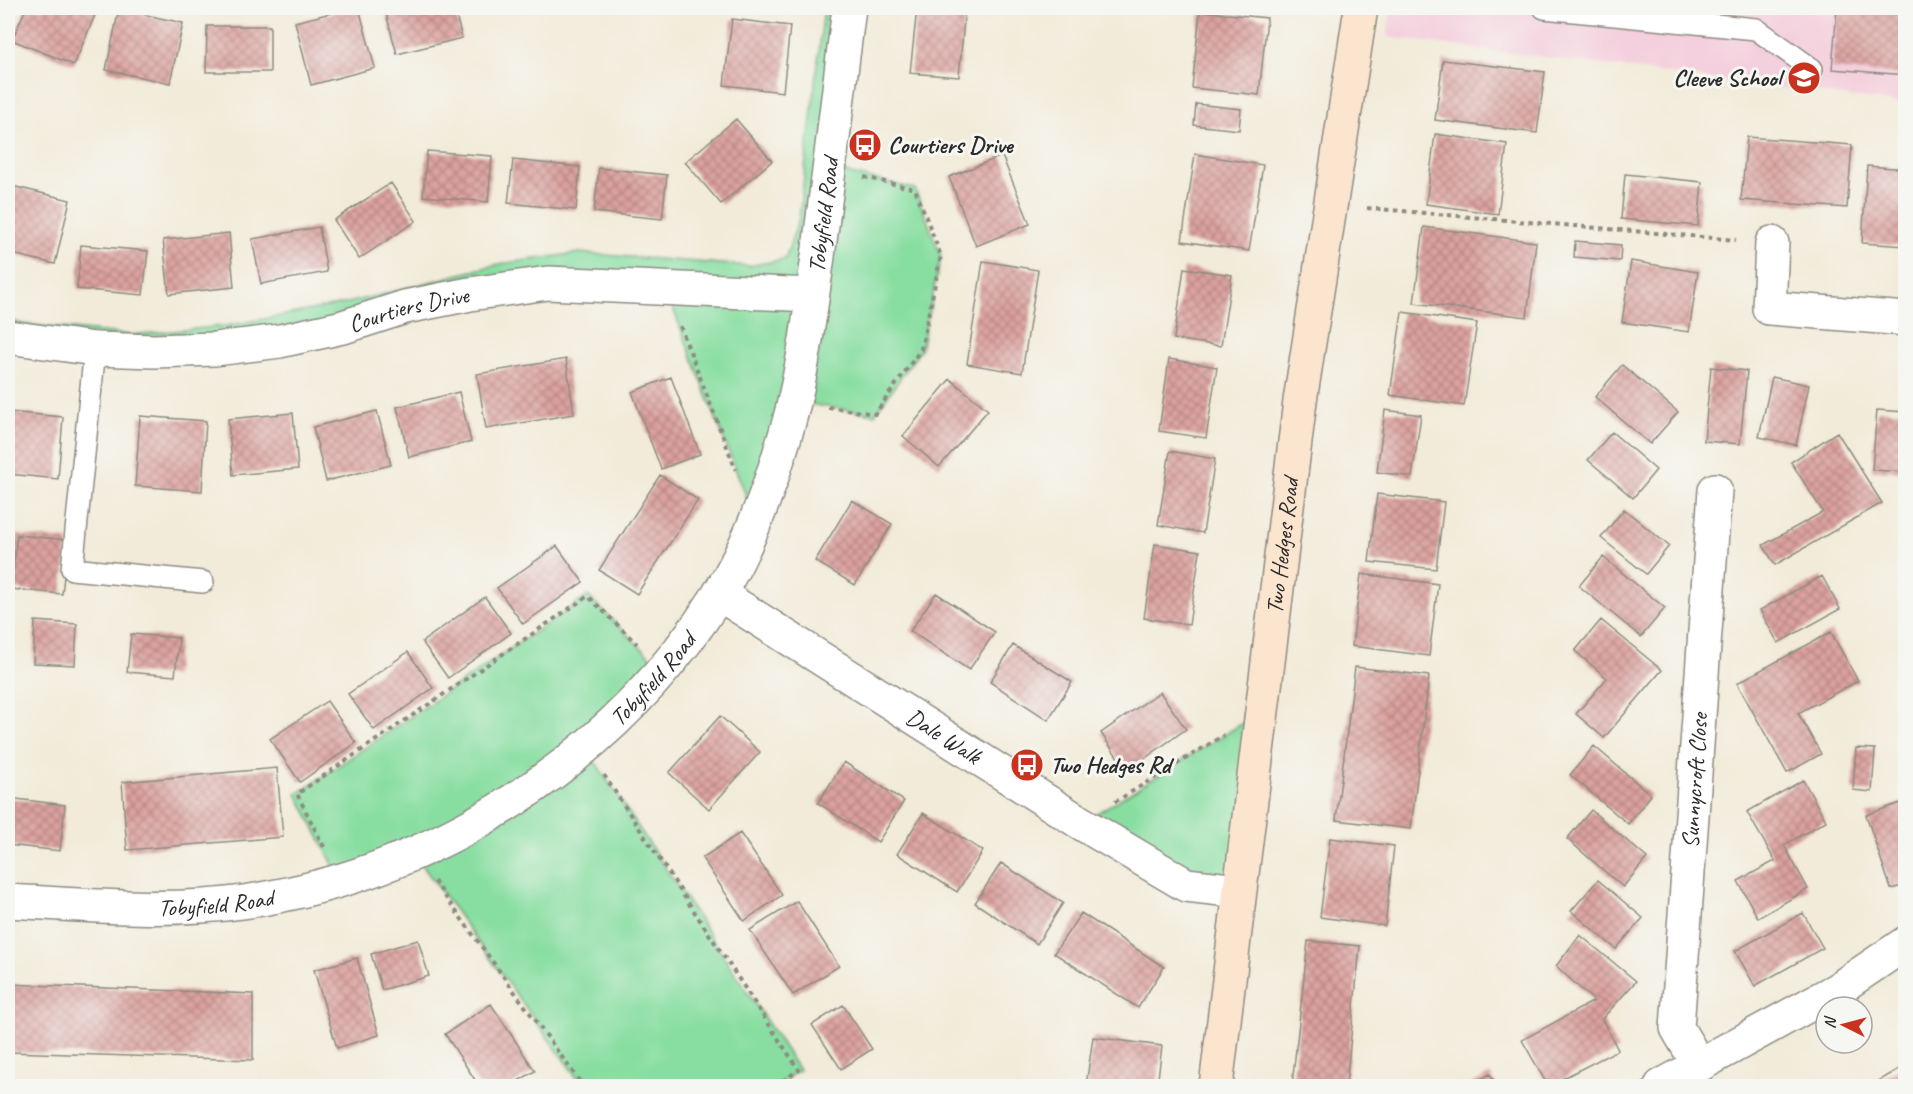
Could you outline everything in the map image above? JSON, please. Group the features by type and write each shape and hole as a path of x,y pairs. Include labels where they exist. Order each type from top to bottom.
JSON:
{"street":[{"name":"Tobyfield Road","path":"8,901 144,908 193,907 253,900 341,880 414,854 497,811 543,781 586,747 664,670 719,594 755,519 774,471 795,402 830,170 849,8"},
{"name":"Two Hedges Road","path":"1216,1086 1300,401 1361,8"},
{"path":"1772,243 1769,308 1905,319"},
{"name":"Courtiers Drive","path":"8,337 95,349 154,351 215,349 280,341 343,327 405,307 470,294 548,283 812,295"},
{"name":"Sunnycroft Close","path":"1699,1065 1677,1028 1715,490"},
{"name":"Dale Walk","path":"719,594 1081,822 1186,885 1239,891"},
{"path":"1661,1086 1838,989 1905,943"}],"lane":[{"path":"1544,8 1756,29 1812,69"},
{"path":"95,349 72,569 203,582"}],"path":[{"path":"795,402 875,414 921,349 941,256 915,189 830,170"},
{"path":"1330,205 1772,243"},
{"path":"666,288 755,519"},
{"path":"341,880 297,794 588,596 664,670"},
{"path":"1081,822 1261,712"},
{"path":"586,747 799,1070 775,1086"},
{"path":"414,854 583,1086"}],"shaded area":[{"name":"Cleeve School","path":"1391,8 1905,8 1905,104 1387,37"}],"green space":[{"path":"824,8 849,8 830,169 915,189 941,256 921,349 875,414 795,402 755,519 665,288 548,283 280,341 8,337 8,319 23,324 131,335 226,326 348,303 499,264 579,253 749,266 785,259 799,219"},
{"path":"588,596 664,670 586,748 799,1070 775,1086 583,1086 414,854 341,880 297,794"},
{"path":"1261,712 1239,891 1081,823"}],"building":[{"path":"26,8 98,8 74,65 12,40"},
{"path":"359,8 375,68 311,85 295,22"},
{"path":"454,8 462,38 397,54 385,10"},
{"path":"917,8 965,8 959,77 910,73"},
{"path":"1837,8 1906,8 1906,75 1832,69"},
{"path":"119,9 183,23 170,83 106,70"},
{"path":"1200,11 1267,18 1259,95 1192,88"},
{"path":"732,19 790,26 783,92 724,85"},
{"path":"207,26 270,26 270,72 206,72"},
{"path":"1443,60 1545,72 1537,133 1435,120"},
{"path":"1196,104 1241,109 1239,130 1194,125"},
{"path":"736,119 772,161 721,204 685,162"},
{"path":"1435,134 1507,144 1498,214 1426,204"},
{"path":"1747,137 1852,145 1847,208 1741,200"},
{"path":"427,151 492,156 488,202 423,196"},
{"path":"1195,154 1263,165 1249,251 1182,241"},
{"path":"1002,156 1030,224 976,246 949,177"},
{"path":"513,160 580,167 576,210 508,203"},
{"path":"1867,166 1906,169 1906,246 1862,243"},
{"path":"599,168 667,175 662,219 594,212"},
{"path":"1625,174 1702,182 1698,226 1621,219"},
{"path":"391,183 416,221 359,259 334,220"},
{"path":"8,185 70,200 55,264 8,253"},
{"path":"319,227 327,272 261,284 252,239"},
{"path":"1424,227 1536,242 1527,317 1414,303"},
{"path":"229,233 234,287 169,294 163,240"},
{"path":"1575,241 1621,245 1620,261 1574,257"},
{"path":"81,245 148,251 143,295 77,289"},
{"path":"983,261 1038,270 1022,373 967,364"},
{"path":"1631,261 1698,272 1689,332 1622,322"},
{"path":"1184,268 1232,275 1221,346 1174,339"},
{"path":"1402,312 1477,323 1464,406 1390,395"},
{"path":"566,359 574,414 486,429 477,374"},
{"path":"1169,359 1217,367 1206,438 1159,431"},
{"path":"1622,365 1678,412 1650,444 1595,397"},
{"path":"1711,367 1747,371 1740,444 1704,441"},
{"path":"671,377 700,454 661,469 632,392"},
{"path":"1772,377 1809,385 1796,445 1759,437"},
{"path":"950,379 988,410 939,467 903,436"},
{"path":"459,392 471,442 409,457 397,407"},
{"path":"1385,410 1421,415 1412,477 1377,472"},
{"path":"1877,410 1906,412 1906,472 1872,470"},
{"path":"377,411 391,465 326,481 313,427"},
{"path":"8,412 63,417 58,479 8,474"},
{"path":"293,413 298,469 233,475 228,419"},
{"path":"140,416 206,421 202,491 135,486"},
{"path":"1612,432 1656,470 1633,498 1588,460"},
{"path":"1837,432 1882,503 1775,565 1763,545 1823,512 1791,462"},
{"path":"1170,451 1215,459 1203,533 1158,525"},
{"path":"660,475 698,500 637,594 599,570"},
{"path":"1377,494 1444,502 1436,569 1369,562"},
{"path":"852,500 892,524 855,585 815,561"},
{"path":"1624,509 1669,546 1646,574 1601,538"},
{"path":"17,535 68,540 62,594 11,589"},
{"path":"1155,544 1200,551 1189,625 1144,618"},
{"path":"557,546 583,582 523,624 497,588"},
{"path":"1603,557 1665,608 1641,637 1579,586"},
{"path":"1361,574 1438,584 1429,656 1352,646"},
{"path":"1822,576 1840,609 1778,643 1760,610"},
{"path":"936,593 995,632 969,670 910,631"},
{"path":"485,597 511,633 448,678 422,642"},
{"path":"1601,620 1662,670 1604,738 1576,714 1607,678 1575,651"},
{"path":"35,621 77,624 75,665 33,663"},
{"path":"1831,632 1858,681 1798,713 1821,754 1787,773 1737,683"},
{"path":"131,634 179,638 175,676 127,672"},
{"path":"1013,645 1072,682 1048,720 990,682"},
{"path":"408,652 433,688 374,730 348,694"},
{"path":"1355,667 1429,676 1411,829 1336,820"},
{"path":"1160,692 1186,729 1127,771 1101,733"},
{"path":"327,701 356,743 300,782 270,739"},
{"path":"720,716 760,752 709,809 669,773"},
{"path":"1594,746 1651,795 1628,824 1570,775"},
{"path":"1856,748 1875,749 1872,792 1853,790"},
{"path":"844,762 904,801 878,842 818,803"},
{"path":"277,768 283,837 127,850 122,782"},
{"path":"1803,780 1826,821 1784,845 1808,889 1758,918 1738,881 1775,861 1747,812"},
{"path":"8,798 65,805 60,851 8,845"},
{"path":"1906,801 1906,885 1891,889 1866,815"},
{"path":"1591,810 1647,858 1623,887 1567,839"},
{"path":"923,813 983,851 957,892 897,854"},
{"path":"740,833 782,895 744,921 702,858"},
{"path":"1330,838 1394,846 1385,926 1320,917"},
{"path":"1001,863 1063,903 1037,944 975,903"},
{"path":"1598,880 1643,918 1616,949 1571,911"},
{"path":"797,901 839,966 793,995 750,930"},
{"path":"1081,913 1164,967 1138,1008 1054,953"},
{"path":"1803,913 1823,948 1755,986 1735,951"},
{"path":"1580,935 1636,981 1602,1019 1618,1050 1548,1086 1522,1040 1594,1001 1556,966"},
{"path":"418,940 429,976 382,990 371,954"},
{"path":"1308,941 1360,946 1346,1086 1292,1085"},
{"path":"357,958 379,1035 337,1048 314,970"},
{"path":"8,984 253,994 253,1060 8,1052"},
{"path":"491,1004 535,1071 510,1086 479,1086 445,1034"},
{"path":"843,1005 872,1049 841,1069 812,1025"},
{"path":"1093,1037 1162,1046 1157,1086 1086,1086"},
{"path":"1906,1065 1906,1086 1870,1086"},
{"path":"1490,1074 1497,1086 1468,1086"}],"place":[{"name":"Cleeve School","path":"1804,78"},
{"name":"Courtiers Drive","path":"865,145"},
{"name":"Two Hedges Rd","path":"1027,765"}]}
